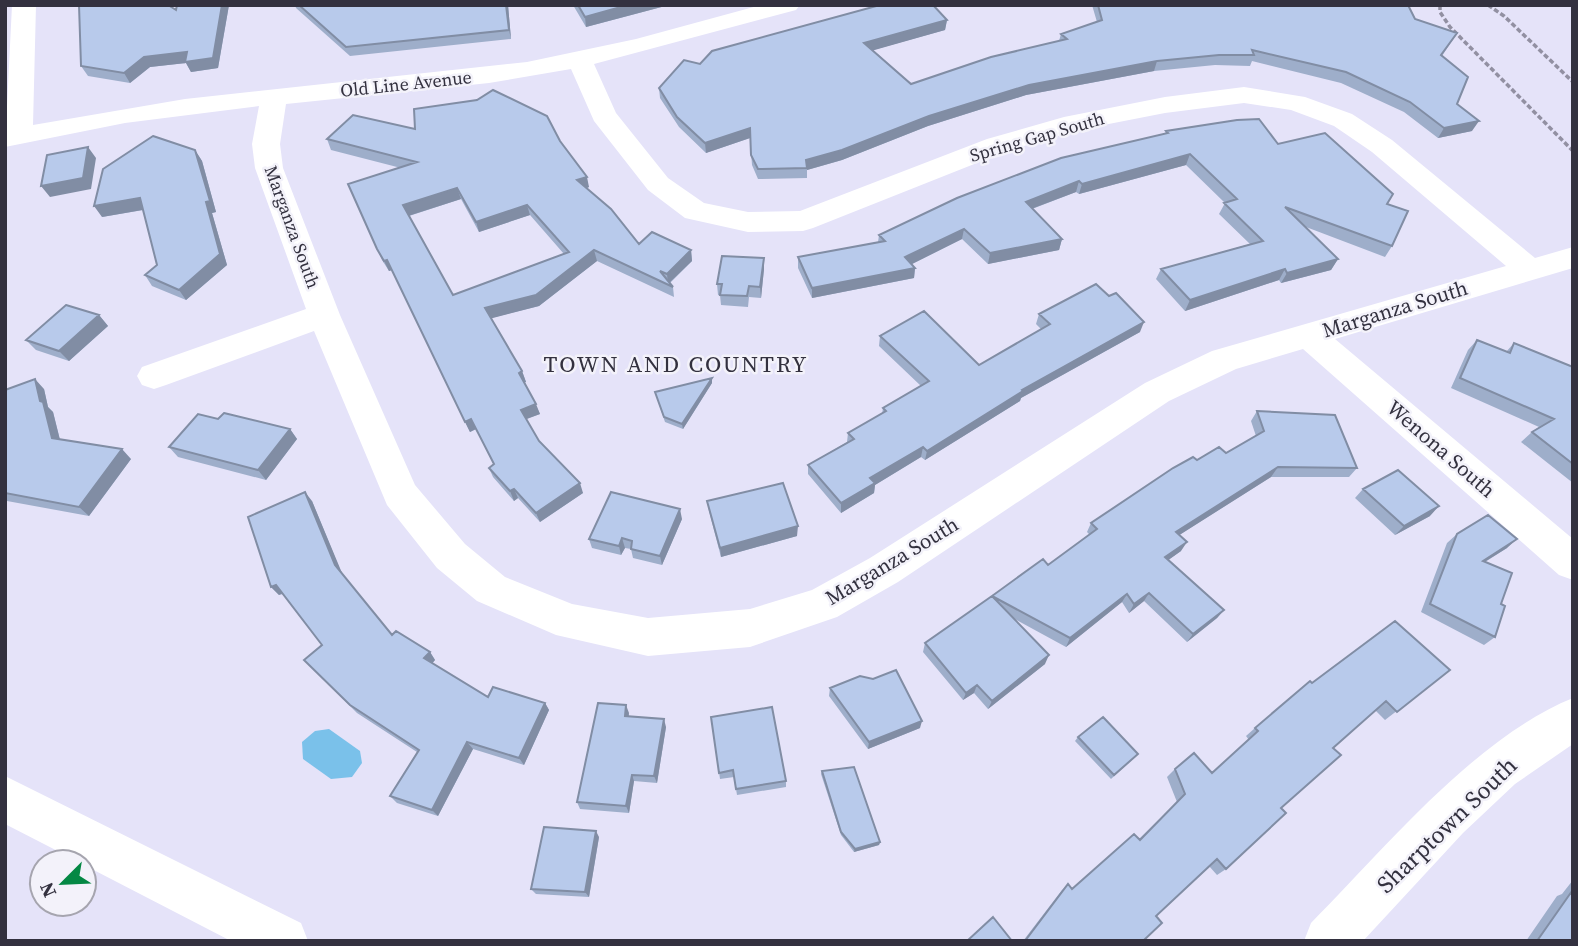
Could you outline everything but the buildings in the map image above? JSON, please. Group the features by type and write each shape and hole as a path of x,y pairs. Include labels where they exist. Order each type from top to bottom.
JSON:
{"street":[{"name":"Old Line Avenue","path":"24,5 12,137 132,114 274,96 478,76 580,60 659,42 788,5"},
{"name":"Spring Gap South","path":"580,60 603,115 658,184 695,211 748,222 803,221 997,145 1073,123 1165,104 1244,95 1296,103 1343,120 1382,146 1529,269"},
{"name":"Marganza South","path":"274,96 266,144 269,168 324,315 400,494 451,556 491,589 570,622 648,637 750,628 823,604 884,570 1157,392 1224,360 1573,257"},
{"name":"Marganza South","path":"154,376 324,315"},
{"name":"Wenona South","path":"1309,335 1573,563"},
{"name":"Sharptown South","path":"1329,941 1447,817 1499,768 1573,719"},
{"path":"5,799 283,941"}],"path":[{"path":"1440,5 1440,12 1450,27 1573,151"},
{"path":"1489,5 1573,82"}],"water":[{"path":"329,729 360,751 362,763 352,777 331,779 303,759 302,742 315,731"}],"district":[{"name":"TOWN AND COUNTRY","path":"676,364"}]}
